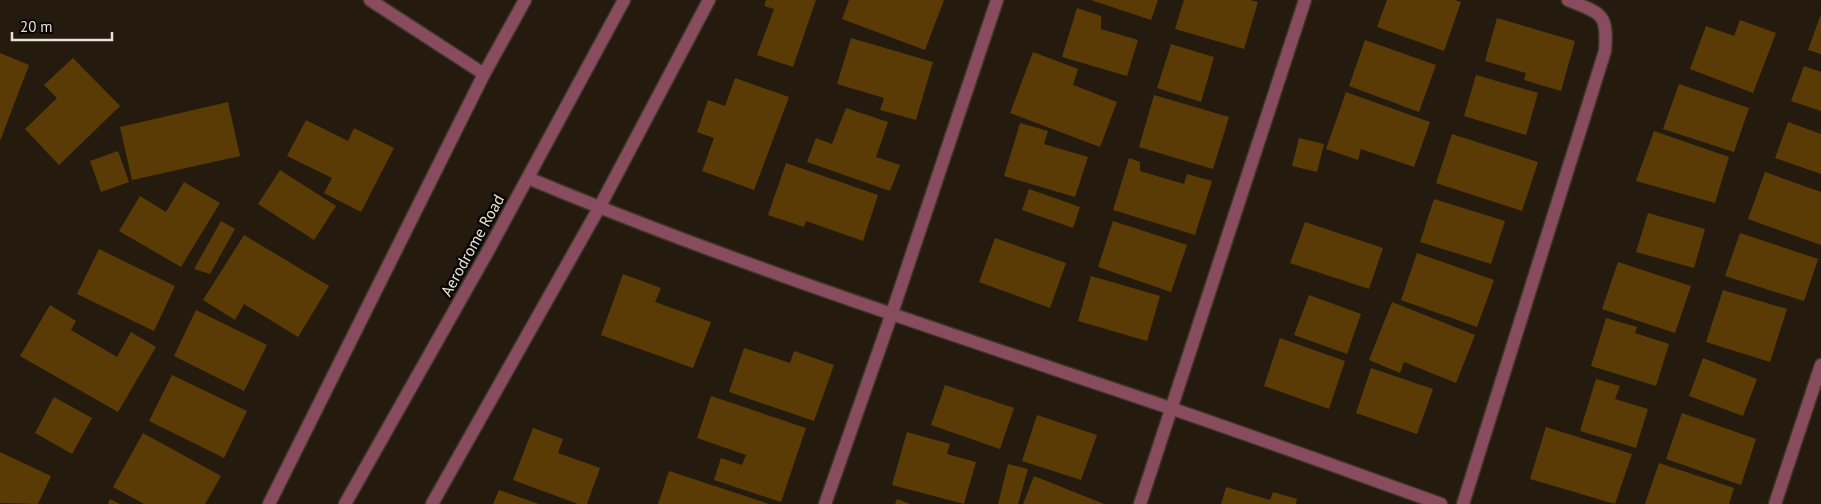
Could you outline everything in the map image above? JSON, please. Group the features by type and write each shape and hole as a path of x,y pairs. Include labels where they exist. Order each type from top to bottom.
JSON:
{"street":[{"path":"370,0 484,74"},
{"path":"269,504 484,74 525,0"},
{"name":"Aerodrome Road","path":"346,504 528,178 624,0"},
{"path":"432,504 599,208 709,0"},
{"path":"825,504 891,316 997,0"},
{"path":"1140,504 1305,0"},
{"path":"1463,504 1606,51 1607,29 1597,12 1568,0"},
{"path":"528,178 599,208 891,316 1172,409 1441,504"},
{"path":"1775,504 1821,365"}],"building":[{"path":"766,0 816,0 793,67 757,55 774,9 764,6"},
{"path":"849,0 944,0 925,50 842,19"},
{"path":"1091,0 1158,0 1151,20"},
{"path":"1184,0 1250,0 1258,2 1244,49 1175,29"},
{"path":"1387,0 1454,0 1461,2 1444,51 1377,27"},
{"path":"1077,8 1101,16 1101,29 1138,40 1127,76 1062,57"},
{"path":"1821,14 1821,54 1808,50"},
{"path":"1497,18 1575,41 1561,91 1524,80 1526,73 1485,61"},
{"path":"1740,20 1776,33 1753,93 1690,69 1706,26 1734,36"},
{"path":"851,38 933,62 916,120 880,110 884,98 837,84"},
{"path":"1365,40 1436,65 1419,112 1349,86"},
{"path":"1171,44 1214,57 1201,102 1157,88"},
{"path":"1033,52 1078,69 1073,85 1117,102 1100,147 1010,113"},
{"path":"0,53 29,65 0,141"},
{"path":"73,58 120,106 59,165 25,129 57,98 44,85"},
{"path":"1804,66 1821,72 1821,111 1791,101"},
{"path":"1476,75 1538,93 1526,135 1464,116"},
{"path":"735,78 789,97 754,190 702,171 714,138 697,132 708,100 725,106"},
{"path":"1679,84 1749,108 1734,152 1663,129"},
{"path":"1346,92 1430,122 1414,167 1361,149 1358,160 1326,149"},
{"path":"1154,95 1229,117 1213,169 1139,147"},
{"path":"228,102 240,156 132,180 120,127"},
{"path":"846,108 888,122 876,157 900,165 890,191 807,162 816,138 832,144"},
{"path":"306,120 348,141 354,128 394,148 361,212 324,193 332,178 287,156"},
{"path":"1788,122 1821,134 1821,174 1775,158"},
{"path":"1020,123 1048,131 1044,144 1088,157 1075,197 1004,176"},
{"path":"1654,131 1729,157 1715,203 1636,181"},
{"path":"1452,134 1538,162 1522,211 1436,183"},
{"path":"1299,138 1324,144 1317,172 1292,166"},
{"path":"118,151 129,182 101,192 90,161"},
{"path":"1129,158 1140,162 1140,171 1184,184 1187,174 1212,181 1195,235 1113,210"},
{"path":"786,163 878,195 863,241 806,221 804,227 768,215"},
{"path":"280,170 336,206 314,240 258,204"},
{"path":"1765,172 1821,192 1821,245 1748,219"},
{"path":"184,182 220,203 181,267 119,231 140,196 166,212"},
{"path":"1029,189 1080,207 1073,228 1022,210"},
{"path":"1434,199 1505,221 1491,264 1420,242"},
{"path":"1648,213 1705,229 1694,268 1636,252"},
{"path":"221,221 235,229 210,274 194,269"},
{"path":"1113,221 1187,245 1171,292 1098,267"},
{"path":"1305,222 1383,248 1369,289 1290,263"},
{"path":"1740,233 1818,259 1804,301 1725,276"},
{"path":"244,235 329,286 298,337 244,304 235,320 203,300"},
{"path":"995,238 1066,263 1050,308 979,282"},
{"path":"99,249 175,286 154,331 77,294"},
{"path":"1417,253 1494,280 1477,327 1401,300"},
{"path":"1618,262 1691,286 1675,333 1602,309"},
{"path":"623,274 661,288 655,302 711,322 693,368 601,335"},
{"path":"1091,276 1160,296 1147,341 1078,321"},
{"path":"1723,290 1787,309 1770,362 1706,342"},
{"path":"1309,295 1361,314 1347,354 1294,335"},
{"path":"1392,302 1475,335 1456,383 1404,362 1400,373 1369,360"},
{"path":"50,305 76,321 71,330 117,357 131,332 156,347 118,412 20,356"},
{"path":"196,310 267,345 244,391 174,356"},
{"path":"1606,318 1637,327 1635,333 1669,344 1656,386 1591,366"},
{"path":"1280,338 1345,361 1329,409 1264,386"},
{"path":"744,348 790,363 794,351 834,365 814,421 729,392"},
{"path":"1703,358 1757,379 1743,416 1689,396"},
{"path":"1371,368 1433,389 1417,434 1356,413"},
{"path":"172,375 247,411 224,458 149,421"},
{"path":"1596,379 1620,386 1615,399 1648,409 1636,448 1580,431"},
{"path":"945,385 1014,408 1000,449 931,425"},
{"path":"711,396 806,428 781,502 714,480 721,458 742,465 746,455 697,438"},
{"path":"54,397 92,418 72,454 35,433"},
{"path":"1682,413 1756,439 1741,485 1666,459"},
{"path":"1037,415 1097,435 1081,480 1022,461"},
{"path":"1546,427 1632,454 1615,504 1530,479"},
{"path":"533,428 563,439 558,453 600,468 587,504 578,504 513,480"},
{"path":"907,432 950,444 947,454 976,462 964,504 892,485"},
{"path":"143,433 221,476 205,504 144,504 113,487"},
{"path":"0,452 51,476 38,504 0,503"},
{"path":"1659,463 1734,488 1729,504 1645,504"},
{"path":"1008,464 1028,469 1018,504 998,504"},
{"path":"669,471 769,504 658,504"},
{"path":"1034,476 1104,504 1023,504"},
{"path":"1226,487 1270,500 1273,492 1297,499 1296,504 1221,504"},
{"path":"499,490 539,504 493,504"},
{"path":"110,499 120,504 108,504"},
{"path":"897,499 910,504 895,504"}]}
